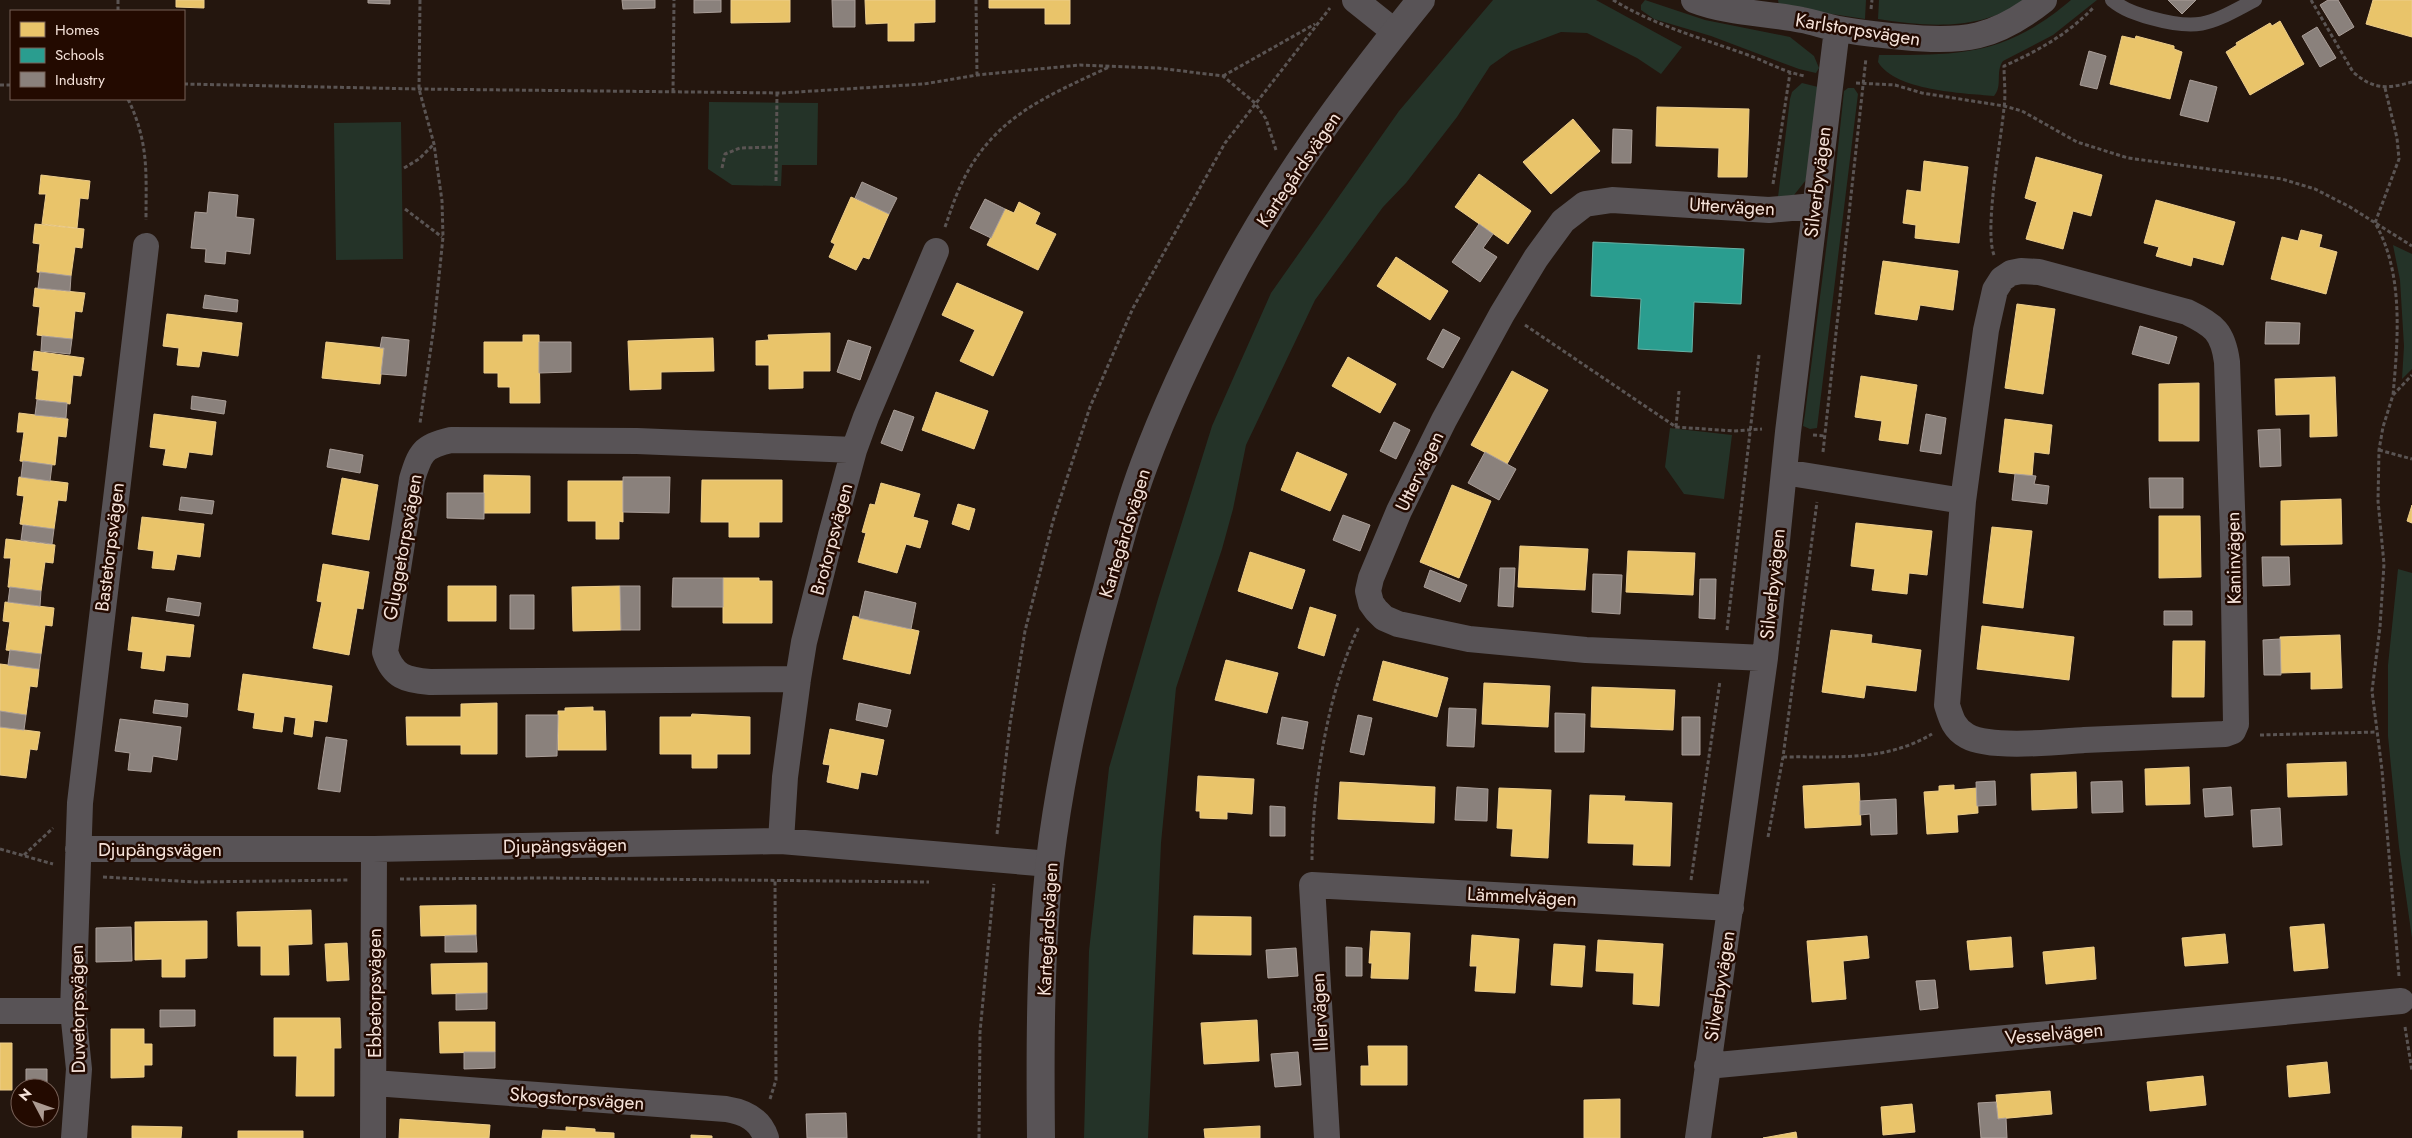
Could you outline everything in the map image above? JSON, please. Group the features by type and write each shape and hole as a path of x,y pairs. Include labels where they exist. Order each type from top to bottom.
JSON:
{"street":[{"name":"Kartegårdsvägen","path":"1041,1138 1043,979 1050,864 1062,772 1087,661 1144,465 1187,365 1227,283 1270,208 1322,132 1395,32 1421,0"},
{"name":"Karlstorpsvägen","path":"1694,0 1753,6 1837,29 1868,34 1943,40 1963,39 2001,28 2044,0"},
{"path":"1342,4 1395,32"},
{"name":"Silverbyvägen","path":"1698,1138 1765,658 1814,206 1837,29"},
{"name":"Uttervägen","path":"1371,603 1368,591 1371,578 1399,511 1444,420 1504,311 1536,258 1563,221 1585,204 1612,200 1769,210 1814,206"},
{"name":"Bastetorpsvägen","path":"78,860 85,752 146,246"},
{"name":"Brotorpsvägen","path":"780,841 785,777 798,680 820,579 854,450 899,336 936,250"},
{"name":"Kaninvägen","path":"2002,279 2010,273 2021,271 2039,272 2187,312 2208,321 2217,330 2225,344 2233,536 2236,724 2233,731"},
{"path":"2002,279 1995,290 1986,330 1963,500 1947,705 1952,722 1959,731 1968,737 1991,742 2032,743 2215,734 2233,731"},
{"name":"Gluggetorpsvägen","path":"798,680 430,682 412,681 399,675 389,664 386,652 412,479 418,459 424,449 436,443 460,440 637,441 854,450"},
{"path":"1784,472 1963,500"},
{"path":"1371,603 1384,618 1398,624 1469,639 1568,649 1765,658"},
{"name":"Djupängsvägen","path":"78,860 374,849 780,841 994,871 1050,864"},
{"name":"Ebbetorpsvägen","path":"373,1138 374,849"},
{"name":"Duvetorpsvägen","path":"74,1138 79,1069 73,1011 78,860"},
{"name":"Lämmelvägen","path":"1312,885 1731,908"},
{"name":"Illervägen","path":"1312,885 1326,1138"},
{"name":"Vesselvägen","path":"1707,1066 2401,1001"},
{"path":"0,1011 73,1011"},
{"name":"Skogstorpsvägen","path":"374,1083 726,1109 751,1116 764,1132"}],"lane":[{"path":"2112,0 2134,13 2185,26 2210,22 2254,0"}],"path":[{"path":"420,0 419,89 434,144 442,201 440,272 420,428 424,449"},
{"path":"673,92 674,0"},
{"path":"976,0 977,75"},
{"path":"1613,0 1640,16 1681,33 1749,55 1790,73 1830,81 1895,85 1922,93 2004,106 2022,111 2078,142 2128,158 2282,179 2315,189 2375,222 2412,246"},
{"path":"1766,846 1773,819 1784,757 1820,478 1872,0"},
{"path":"2311,0 2353,72 2367,82 2385,88 2412,82"},
{"path":"1223,76 1318,23 1342,4"},
{"path":"2002,279 1992,250 1996,178 2004,106 2004,66 2033,53 2077,25 2095,6"},
{"path":"979,1138 980,1032 994,871 1010,724 1025,631 1053,521 1090,408 1133,308 1225,143 1318,23"},
{"path":"185,84 777,93 924,84 977,75 1080,65 1158,68 1223,76 1255,103 1266,119 1277,153"},
{"path":"936,250 960,186 979,154 1000,129 1018,113 1046,96 1111,66"},
{"path":"1769,210 1790,73"},
{"path":"2385,88 2397,138 2399,159 2375,222 2385,240 2392,266 2397,355 2393,395 2383,427 2379,450 2378,501 2384,564 2380,627 2372,691 2382,770 2401,1001 2412,1071"},
{"path":"776,181 777,93"},
{"path":"128,100 144,140 147,159 146,246"},
{"path":"404,168 419,159 434,144"},
{"path":"722,168 725,154 732,151 740,148 776,147"},
{"path":"405,208 442,237"},
{"path":"1504,311 1676,427 1734,431 1751,428"},
{"path":"2393,395 2412,376"},
{"path":"1676,427 1679,391"},
{"path":"2379,450 2412,459"},
{"path":"1312,885 1312,825 1320,763 1344,664 1371,603"},
{"path":"1784,757 1880,755 1905,748 1952,722"},
{"path":"2233,731 2263,736 2377,732"},
{"path":"0,849 78,860 105,878 196,882 545,878 934,882"},
{"path":"984,883 994,871"},
{"path":"764,1132 776,1080 775,880"}],"green space":[{"path":"1493,0 1596,0 1682,47 1661,74 1637,58 1587,33 1561,32 1511,51 1490,66 1457,117 1406,183 1383,207 1315,300 1246,445 1233,509 1222,549 1176,688 1161,843 1148,1138 1084,1138 1089,951 1109,768 1158,599 1212,426 1271,293 1399,111"},
{"path":"1645,0 1705,20 1790,37 1814,56 1819,68 1816,73 1799,69 1711,36 1654,19 1641,10 1641,5"},
{"path":"1778,0 1866,0 1865,19 1779,6"},
{"path":"1879,0 2025,0 2008,10 1972,22 1935,25 1878,19"},
{"path":"2071,0 2097,0 2053,35 2003,61 1999,70 1997,92 1994,96 1948,92 1914,85 1887,72 1878,62 1879,55 1958,52 2003,42 2025,32"},
{"path":"1802,83 1818,87 1806,180 1794,195 1778,197 1790,99 1792,92"},
{"path":"1848,88 1854,88 1858,94 1817,428 1810,429 1803,426 1833,195 1844,91"},
{"path":"709,102 818,103 817,165 782,165 781,186 732,185 708,169"},
{"path":"401,122 403,259 336,260 334,123"},
{"path":"2393,245 2412,254 2412,369 2402,379 2404,346 2400,280"},
{"path":"1670,428 1732,435 1724,499 1684,494 1665,467"},
{"path":"2398,569 2412,573 2412,938 2399,847 2388,736 2388,665"}],"building: Homes":[{"path":"176,0 204,0 204,8 176,7"},
{"path":"731,0 790,0 790,22 731,23"},
{"path":"865,0 935,0 935,22 914,23 914,41 888,41 888,23 866,24"},
{"path":"989,0 1070,0 1070,24 1045,24 1045,8 989,8"},
{"path":"2373,0 2412,0 2412,37 2366,24"},
{"path":"2280,21 2304,64 2250,95 2226,52 2237,45 2236,43 2270,23 2272,26"},
{"path":"2122,36 2135,39 2136,36 2174,46 2174,49 2182,52 2170,99 2110,84"},
{"path":"1657,107 1749,109 1747,177 1718,177 1719,148 1656,146"},
{"path":"1573,119 1600,151 1551,194 1523,162"},
{"path":"2036,157 2102,175 2091,216 2073,211 2063,249 2026,239 2037,202 2025,198"},
{"path":"1924,161 1968,167 1959,243 1915,238 1916,225 1903,223 1907,190 1921,192"},
{"path":"1479,174 1531,211 1508,244 1455,207"},
{"path":"41,175 90,181 88,199 80,198 77,228 42,224 46,194 39,194"},
{"path":"851,197 889,214 869,259 863,257 856,270 829,257 835,244 831,242"},
{"path":"2156,200 2235,222 2223,265 2193,257 2191,266 2156,256 2159,247 2144,243"},
{"path":"1019,202 1040,213 1035,224 1056,234 1038,270 987,245 1005,209 1014,213"},
{"path":"35,224 84,229 82,248 75,247 71,276 37,272 40,244 33,243"},
{"path":"2301,230 2322,235 2319,247 2337,252 2326,294 2271,279 2282,237 2298,241"},
{"path":"1396,257 1448,291 1430,320 1377,286"},
{"path":"1883,261 1958,271 1953,310 1920,305 1917,320 1875,314"},
{"path":"957,283 1023,312 993,376 960,361 975,330 942,315"},
{"path":"35,288 85,293 82,312 75,311 72,339 37,335 40,307 33,306"},
{"path":"2017,304 2055,309 2043,394 2005,388"},
{"path":"167,314 242,323 238,356 202,351 199,367 177,365 179,348 163,346"},
{"path":"830,333 830,371 803,371 803,388 769,389 769,365 756,365 756,341 769,340 768,335"},
{"path":"523,335 539,335 540,403 510,403 510,387 498,387 498,373 484,373 484,342 523,342"},
{"path":"713,338 714,371 661,372 661,389 630,390 628,341"},
{"path":"326,342 384,348 380,384 322,378"},
{"path":"34,351 84,358 81,376 73,375 70,404 36,399 39,371 32,370"},
{"path":"1348,357 1396,384 1380,413 1332,386"},
{"path":"1512,371 1548,390 1507,464 1471,445"},
{"path":"1861,376 1917,385 1908,444 1879,440 1882,421 1855,417"},
{"path":"2335,377 2337,436 2310,437 2310,414 2276,415 2275,379"},
{"path":"2199,383 2199,441 2159,441 2159,384"},
{"path":"936,392 988,411 974,449 922,430"},
{"path":"19,413 68,419 66,437 58,436 55,465 20,461 24,432 17,432"},
{"path":"154,414 216,422 212,455 189,452 186,468 163,465 166,449 150,447"},
{"path":"2005,419 2052,425 2049,454 2034,452 2032,476 1999,472"},
{"path":"1297,452 1347,474 1330,511 1281,490"},
{"path":"484,475 530,476 530,513 484,513"},
{"path":"19,477 68,483 66,501 58,500 54,529 20,524 24,496 17,495"},
{"path":"342,478 378,485 369,540 332,534"},
{"path":"702,480 782,480 782,522 759,522 759,537 729,537 729,522 701,522"},
{"path":"568,481 623,481 623,522 619,521 619,539 596,539 596,521 568,521"},
{"path":"881,483 920,494 913,517 928,521 920,548 906,544 897,573 858,562 866,533 862,532 870,504 875,505"},
{"path":"1452,485 1491,501 1459,578 1420,562"},
{"path":"2341,499 2342,544 2281,545 2281,501"},
{"path":"958,504 975,509 969,530 952,524"},
{"path":"2412,505 2412,523 2407,521"},
{"path":"2159,516 2200,516 2201,577 2159,578"},
{"path":"142,517 204,524 200,557 177,554 174,570 152,568 154,551 138,549"},
{"path":"1856,523 1932,531 1927,575 1909,573 1907,594 1872,590 1875,569 1851,566"},
{"path":"1992,527 2032,531 2023,608 1983,603"},
{"path":"6,539 55,545 53,563 45,562 41,591 8,587 11,558 4,558"},
{"path":"1520,546 1588,549 1585,590 1518,587"},
{"path":"1628,551 1695,553 1693,595 1626,592"},
{"path":"1250,552 1305,570 1292,609 1238,591"},
{"path":"323,564 369,572 363,609 357,608 349,655 313,648 322,602 317,601"},
{"path":"723,578 759,578 759,581 772,581 772,623 723,623"},
{"path":"448,586 496,586 496,621 448,621"},
{"path":"620,586 621,630 573,631 572,587"},
{"path":"5,602 54,608 52,626 45,625 41,654 6,650 10,622 3,621"},
{"path":"1310,607 1336,615 1324,656 1298,648"},
{"path":"853,616 919,631 910,674 843,659"},
{"path":"132,617 194,625 190,657 166,655 164,671 141,668 143,652 128,650"},
{"path":"1982,626 2074,637 2069,680 1977,669"},
{"path":"1831,630 1872,635 1871,643 1921,650 1916,691 1866,685 1864,698 1822,692"},
{"path":"2340,635 2342,688 2311,689 2311,672 2281,673 2280,637"},
{"path":"2173,641 2205,641 2204,697 2172,697"},
{"path":"1226,660 1278,673 1267,713 1215,700"},
{"path":"1383,661 1448,678 1437,717 1373,700"},
{"path":"0,664 39,669 37,687 30,686 26,715 0,711"},
{"path":"243,674 332,686 327,722 314,720 312,737 294,734 296,718 284,716 282,732 253,728 255,713 238,710"},
{"path":"1484,683 1550,686 1548,727 1482,724"},
{"path":"1592,687 1675,690 1673,730 1591,727"},
{"path":"497,703 497,754 461,754 461,745 407,745 406,717 461,717 461,704"},
{"path":"593,707 593,711 605,711 606,750 558,750 558,711 565,711 565,708"},
{"path":"692,714 750,717 750,754 717,754 717,768 692,768 692,754 660,754 660,717 691,717"},
{"path":"0,727 40,732 37,750 30,749 26,778 0,775"},
{"path":"830,729 884,740 877,775 861,772 858,789 827,782 830,765 823,764"},
{"path":"2346,762 2347,795 2288,797 2287,764"},
{"path":"2189,767 2190,804 2146,805 2145,769"},
{"path":"2076,772 2077,808 2032,810 2031,774"},
{"path":"1198,776 1254,779 1252,814 1227,812 1227,819 1200,818 1200,811 1196,811"},
{"path":"1340,782 1435,787 1434,823 1338,819"},
{"path":"1859,783 1861,825 1805,828 1803,786"},
{"path":"1954,785 1954,790 1977,788 1978,813 1957,815 1958,832 1927,834 1924,792 1939,791 1939,786"},
{"path":"1499,788 1551,790 1548,858 1511,856 1513,829 1497,828"},
{"path":"1590,795 1625,796 1624,801 1672,803 1670,866 1633,865 1634,844 1588,843"},
{"path":"476,905 476,935 421,936 420,906"},
{"path":"311,910 312,944 288,945 289,975 261,975 261,946 238,946 237,912"},
{"path":"1194,916 1251,917 1251,955 1193,954"},
{"path":"207,921 207,958 185,959 185,977 162,977 162,959 135,960 135,922"},
{"path":"2324,924 2328,968 2294,971 2290,927"},
{"path":"1371,931 1410,933 1408,979 1371,978 1372,963 1369,963"},
{"path":"2225,934 2228,963 2185,966 2182,938"},
{"path":"1472,935 1519,939 1515,993 1475,991 1477,966 1470,966"},
{"path":"1867,936 1869,958 1843,961 1846,999 1812,1002 1807,941"},
{"path":"2011,937 2013,967 1970,970 1967,941"},
{"path":"1598,940 1663,944 1659,1006 1633,1004 1634,973 1596,971"},
{"path":"347,943 349,980 327,981 325,944"},
{"path":"1554,944 1585,946 1582,987 1551,985"},
{"path":"2094,947 2096,979 2046,984 2043,952"},
{"path":"487,963 487,993 432,994 431,964"},
{"path":"274,1018 340,1018 341,1048 334,1048 334,1096 296,1096 297,1056 274,1056"},
{"path":"1257,1020 1259,1061 1204,1064 1201,1023"},
{"path":"439,1022 495,1022 495,1052 440,1053"},
{"path":"111,1029 144,1029 144,1044 152,1044 152,1065 144,1065 144,1077 111,1078"},
{"path":"0,1043 12,1043 10,1090 0,1090"},
{"path":"1368,1046 1407,1046 1407,1085 1361,1085 1361,1066 1369,1066"},
{"path":"2327,1062 2330,1093 2289,1097 2287,1066"},
{"path":"2203,1076 2206,1105 2150,1111 2147,1082"},
{"path":"2050,1091 2052,1114 1998,1119 1996,1095"},
{"path":"1620,1099 1620,1138 1584,1138 1584,1100"},
{"path":"1912,1104 1915,1132 1883,1135 1881,1107"},
{"path":"400,1119 490,1125 489,1138 399,1138"},
{"path":"132,1126 182,1127 181,1138 132,1138"},
{"path":"1260,1126 1260,1138 1205,1138 1204,1129"},
{"path":"566,1127 595,1129 595,1132 614,1133 614,1138 542,1138 543,1130 566,1131"},
{"path":"238,1131 303,1131 303,1138 238,1138"},
{"path":"1796,1132 1797,1138 1763,1138"},
{"path":"691,1135 712,1136 712,1138 691,1138"}],"building: Schools":[{"path":"1593,242 1744,249 1741,304 1694,302 1692,352 1638,349 1641,299 1591,296"}],"building: Industry":[{"path":"368,0 390,0 390,4 368,3"},
{"path":"622,0 655,0 655,8 623,9"},
{"path":"694,0 721,0 721,12 694,13"},
{"path":"832,0 855,0 855,27 833,27"},
{"path":"2168,0 2196,0 2182,14"},
{"path":"2328,0 2338,0 2354,27 2339,36 2320,5"},
{"path":"2317,27 2336,58 2320,67 2302,36"},
{"path":"2089,51 2106,56 2097,89 2080,85"},
{"path":"2190,80 2217,87 2208,122 2180,115"},
{"path":"1613,129 1632,130 1631,163 1612,163"},
{"path":"862,182 897,198 889,214 855,198"},
{"path":"209,192 238,195 236,217 254,219 250,254 226,251 225,264 205,262 206,249 191,248 195,212 207,213"},
{"path":"985,199 1005,209 991,238 970,228"},
{"path":"1479,224 1493,234 1483,248 1497,257 1480,282 1452,262"},
{"path":"40,272 71,276 70,291 38,288"},
{"path":"205,295 238,300 237,312 203,308"},
{"path":"2266,322 2300,323 2299,344 2265,344"},
{"path":"2140,326 2177,337 2169,364 2132,354"},
{"path":"1443,329 1460,338 1443,368 1427,359"},
{"path":"42,336 72,339 70,354 41,351"},
{"path":"382,337 409,340 406,376 381,374 384,348 380,348"},
{"path":"848,340 871,347 860,380 837,372"},
{"path":"539,342 571,342 571,372 539,373"},
{"path":"192,396 226,401 224,414 191,409"},
{"path":"37,400 67,403 66,418 35,415"},
{"path":"894,410 914,417 902,451 881,443"},
{"path":"1926,414 1946,418 1941,454 1920,451"},
{"path":"1394,422 1410,430 1396,459 1380,451"},
{"path":"2280,429 2281,466 2260,467 2258,430"},
{"path":"330,449 363,455 360,473 327,467"},
{"path":"1485,452 1516,469 1499,500 1468,483"},
{"path":"23,461 52,465 50,481 21,477"},
{"path":"2015,474 2036,476 2034,484 2049,486 2047,504 2012,500"},
{"path":"623,477 670,477 669,513 623,512"},
{"path":"2149,478 2183,478 2183,508 2150,508"},
{"path":"447,493 484,493 484,519 447,518"},
{"path":"181,497 214,501 212,514 179,510"},
{"path":"1343,515 1370,525 1360,551 1333,540"},
{"path":"23,525 54,529 52,544 21,540"},
{"path":"2262,557 2289,557 2290,585 2263,586"},
{"path":"1500,568 1515,568 1513,607 1498,606"},
{"path":"1430,570 1467,585 1460,602 1424,587"},
{"path":"1593,574 1622,575 1620,614 1592,612"},
{"path":"673,578 723,578 723,607 672,607"},
{"path":"1700,579 1716,579 1715,619 1699,618"},
{"path":"620,586 640,586 640,630 621,630"},
{"path":"10,587 41,591 40,606 8,602"},
{"path":"865,591 916,603 911,629 859,618"},
{"path":"510,595 534,595 534,629 510,629"},
{"path":"168,598 201,603 199,616 166,611"},
{"path":"2164,611 2192,611 2192,625 2164,625"},
{"path":"2280,639 2281,675 2264,675 2263,640"},
{"path":"10,650 41,654 39,669 8,665"},
{"path":"155,700 188,704 187,717 153,713"},
{"path":"859,703 891,710 887,727 856,720"},
{"path":"1449,708 1476,709 1474,747 1447,746"},
{"path":"0,711 26,715 24,730 0,727"},
{"path":"1555,713 1585,714 1584,752 1555,752"},
{"path":"526,715 558,715 557,756 526,757"},
{"path":"1358,715 1372,718 1364,755 1350,752"},
{"path":"1282,717 1308,722 1303,749 1277,744"},
{"path":"1682,717 1700,717 1700,755 1682,755"},
{"path":"120,719 181,727 177,760 153,756 151,772 128,770 130,753 115,751"},
{"path":"326,737 347,740 340,792 318,789"},
{"path":"1995,781 1996,805 1977,806 1976,782"},
{"path":"2122,781 2123,812 2092,813 2091,782"},
{"path":"1457,787 1488,789 1487,821 1455,820"},
{"path":"2231,787 2233,815 2205,817 2203,789"},
{"path":"1896,799 1897,834 1871,835 1870,814 1860,815 1860,801"},
{"path":"1270,806 1285,807 1285,836 1270,836"},
{"path":"2280,808 2282,845 2253,847 2251,810"},
{"path":"131,927 132,961 96,962 96,928"},
{"path":"476,935 477,952 445,952 445,936"},
{"path":"1346,947 1362,948 1362,976 1346,976"},
{"path":"1296,948 1298,976 1268,978 1266,950"},
{"path":"1935,980 1938,1008 1920,1010 1916,981"},
{"path":"487,993 487,1009 456,1010 456,994"},
{"path":"160,1010 195,1010 195,1026 160,1027"},
{"path":"464,1052 495,1052 495,1068 464,1069"},
{"path":"1298,1052 1301,1085 1275,1087 1271,1054"},
{"path":"26,1069 47,1069 47,1078 26,1078"},
{"path":"1996,1102 1998,1119 2006,1118 2007,1138 1981,1138 1978,1103"},
{"path":"846,1113 847,1138 807,1138 806,1114"}]}
